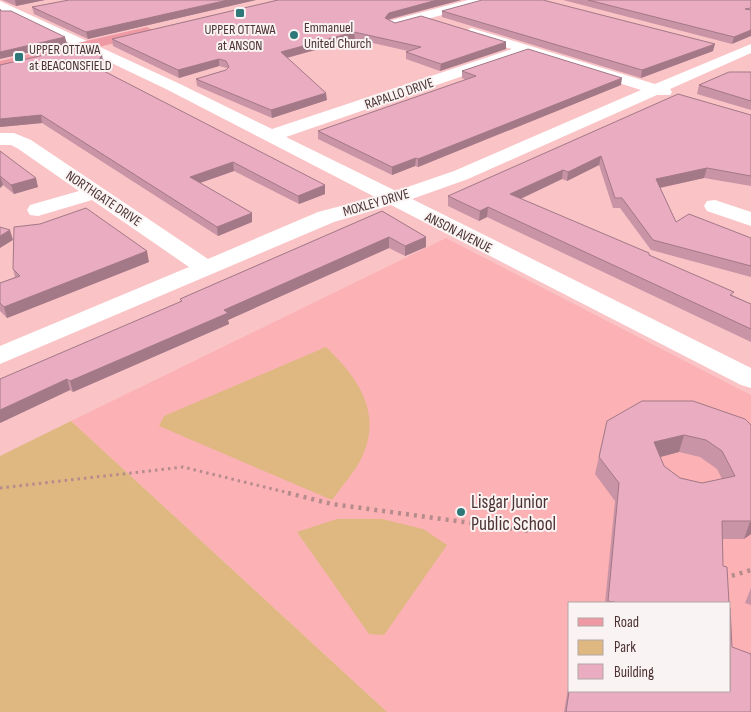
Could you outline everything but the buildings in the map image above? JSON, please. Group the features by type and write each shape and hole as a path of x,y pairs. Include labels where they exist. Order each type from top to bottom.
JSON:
{"main road":[{"path":"0,66 164,27"}],"street":[{"path":"394,24 482,0"},
{"name":"ANSON AVENUE","path":"0,5 172,86 751,379"},
{"path":"0,14 34,8"},
{"path":"422,17 677,95"},
{"path":"724,48 747,50"},
{"name":"RAPALLO DRIVE","path":"270,136 527,49"},
{"name":"MOXLEY DRIVE","path":"0,356 205,267 330,216 393,198 461,175 747,50"},
{"path":"172,86 196,80"},
{"name":"NORTHGATE DRIVE","path":"0,140 14,139 24,144 205,267"},
{"path":"38,210 96,192"},
{"path":"715,206 751,219"}],"path":[{"path":"0,488 182,467 332,504 530,531"},
{"path":"716,573 731,576 751,570"}],"shaded area":[{"name":"Lisgar Junior Public School","path":"446,238 751,395 751,712 387,712 71,421"}],"green space":[{"path":"326,347 348,370 356,383 368,409 370,424 368,439 360,461 332,500 159,426 164,416"},
{"path":"71,421 387,712 0,712 0,456"},
{"path":"337,519 382,519 423,529 447,545 384,635 369,634 297,532"}],"place":[{"name":"UPPER OTTAWA at ANSON","path":"240,13"},
{"name":"Emmanuel United Church","path":"294,35"},
{"name":"UPPER OTTAWA at BEACONSFIELD","path":"19,57"},
{"name":"Lisgar Junior Public School","path":"461,512"}]}
